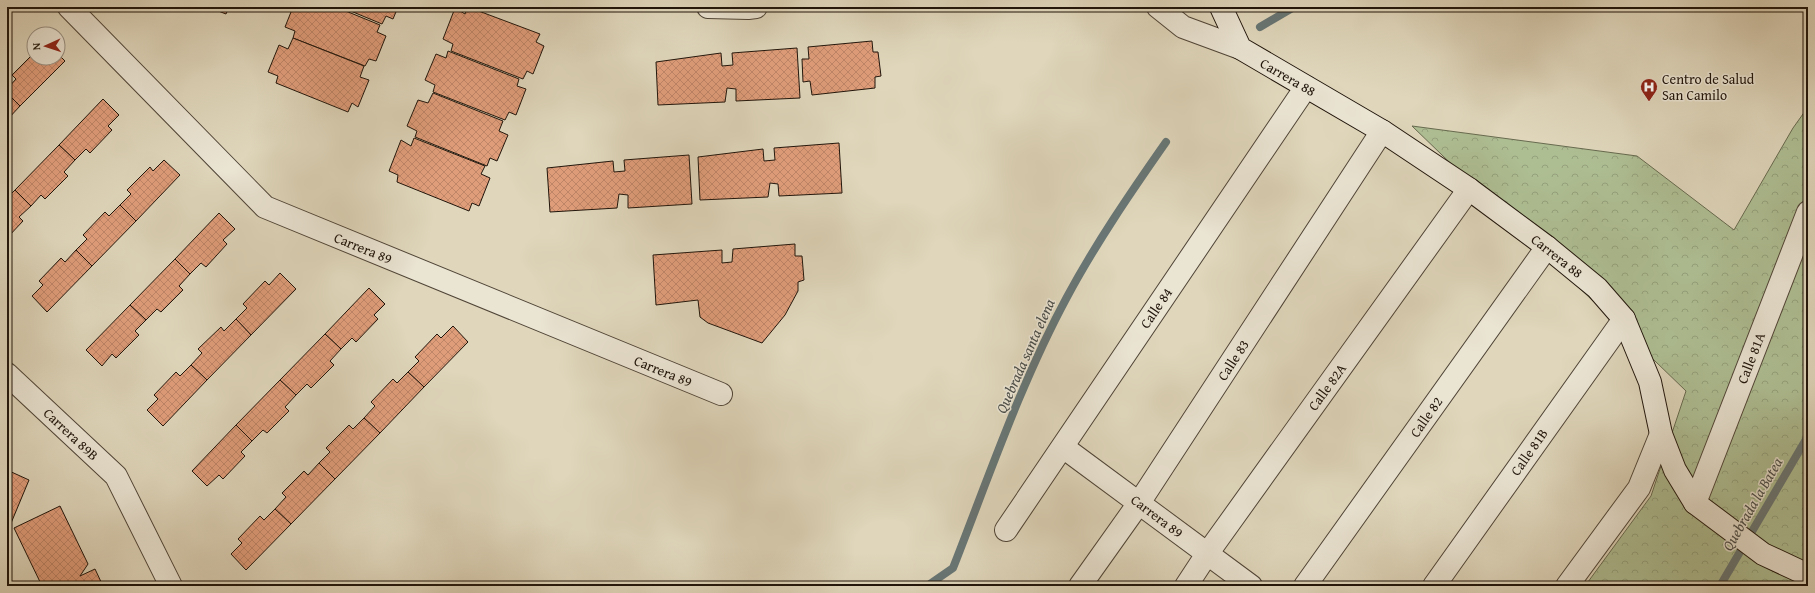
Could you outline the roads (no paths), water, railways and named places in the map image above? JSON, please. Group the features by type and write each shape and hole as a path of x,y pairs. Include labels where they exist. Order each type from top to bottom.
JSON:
{"street":[{"name":"Carrera 89","path":"69,7 265,207 720,394"},
{"path":"708,7 756,7"},
{"name":"Carrera 88","path":"1158,7 1183,27 1240,48 1382,131 1469,189 1597,288 1624,319 1650,382 1661,434 1675,470 1694,503 1763,554 1808,576"},
{"path":"1221,7 1240,48"},
{"name":"Calle 84","path":"1006,530 1306,87"},
{"name":"Calle 83","path":"1080,586 1139,503 1382,131"},
{"name":"Calle 82A","path":"1186,586 1207,554 1469,189"},
{"name":"Calle 81A","path":"1694,503 1808,212"},
{"name":"Calle 82","path":"1305,586 1547,248"},
{"name":"Calle 81B","path":"1434,586 1624,319"},
{"name":"Carrera 89B","path":"7,374 116,476 170,586"},
{"path":"1567,586 1638,488 1661,434"},
{"name":"Carrera 89","path":"1063,447 1251,586"}],"waterway":[{"path":"1260,27 1294,7"},
{"name":"Quebrada santa elena","path":"927,586 953,568 1006,431 1050,329 1078,277 1102,237 1166,142"},
{"name":"Quebrada la Batea","path":"1720,586 1808,436"}],"place":[{"name":"Centro de Salud San Camilo","path":"1649,102"}]}
